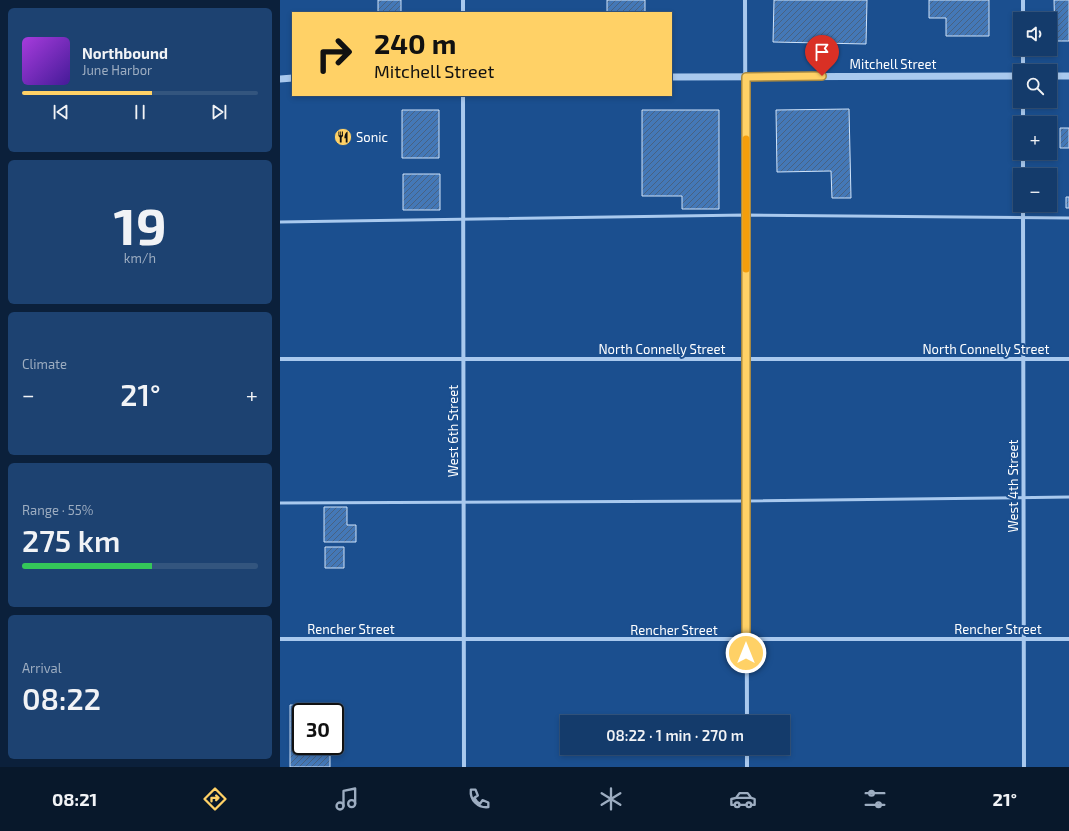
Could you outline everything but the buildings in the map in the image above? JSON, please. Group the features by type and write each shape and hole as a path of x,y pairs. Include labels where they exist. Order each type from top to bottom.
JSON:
{"street":[{"path":"462,0 463,12"},
{"path":"746,0 747,715"},
{"path":"1023,0 1023,12"},
{"name":"Mitchell Street","path":"672,77 1013,76"},
{"path":"1057,76 1069,76"},
{"path":"280,79 292,78"},
{"name":"West 6th Street","path":"463,96 464,767"},
{"name":"West 4th Street","path":"1023,212 1024,767"},
{"name":"North Connelly Street","path":"280,359 1069,359"},
{"name":"Rencher Street","path":"280,639 1069,639"},
{"path":"747,755 747,767"}],"lane":[{"path":"280,222 746,215 1069,218"},
{"path":"280,503 1069,497"}],"slow traffic":[{"path":"746,139 746,269"}],"place":[{"name":"Sonic","path":"343,137"}],"route":[{"path":"746,653 746,77 822,76"}]}
